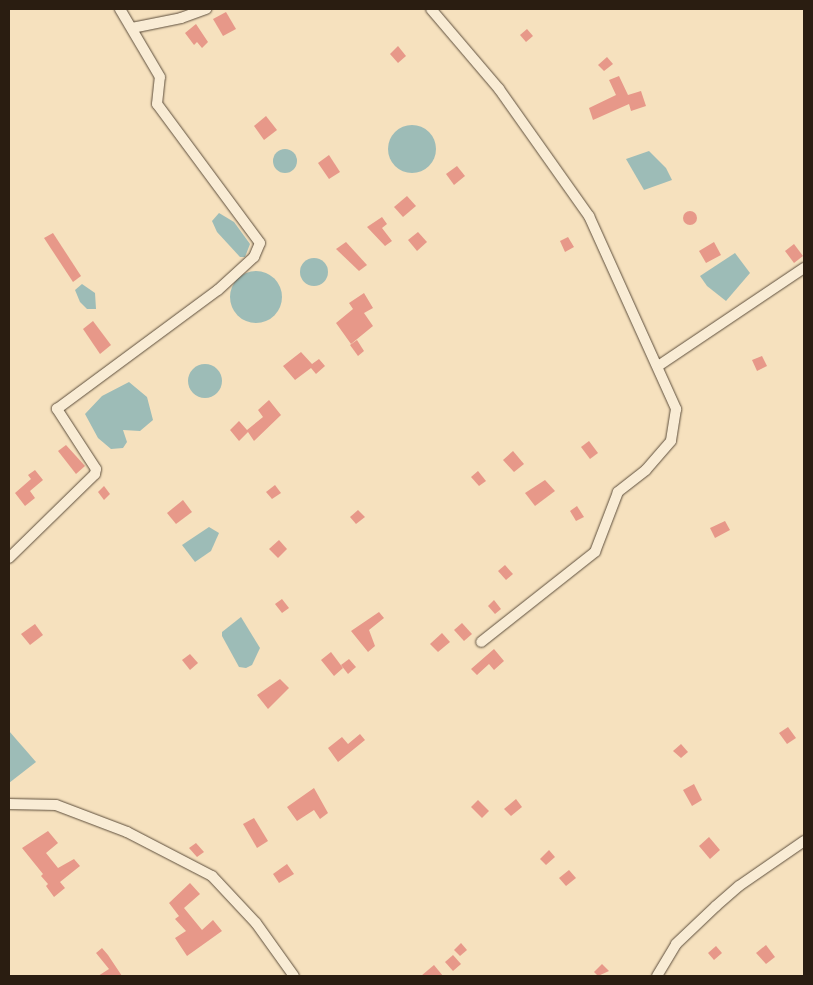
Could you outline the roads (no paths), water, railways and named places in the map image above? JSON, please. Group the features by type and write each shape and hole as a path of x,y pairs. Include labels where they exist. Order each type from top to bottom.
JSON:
{"street":[{"path":"9,558 94,474 96,469 57,409 218,290 254,257 260,244 157,104 160,77 120,9"},
{"path":"132,28 181,18 206,9"},
{"path":"431,9 499,90 590,216 676,410 671,441 646,470 618,492 594,552 481,642"},
{"path":"658,366 804,268"},
{"path":"9,804 56,805 126,832 212,876 256,923 294,976"},
{"path":"658,976 676,944 716,906 739,886 804,841"}],"water":[{"path":"407,125 417,125 429,132 436,144 436,154 429,166 417,173 407,173 399,169 392,162 388,154 388,144 392,136 399,129"},
{"path":"285,149 290,150 296,156 296,166 290,172 285,173 280,172 274,166 273,161 274,156 280,150"},
{"path":"649,151 666,168 672,180 644,190 626,159"},
{"path":"219,213 234,222 250,244 245,257 240,257 217,232 212,221"},
{"path":"735,253 750,273 726,301 707,286 700,276"},
{"path":"314,258 324,262 328,272 324,282 314,286 304,282 300,272 304,262"},
{"path":"256,271 266,273 274,279 280,287 282,297 280,307 274,315 266,321 256,323 246,321 238,315 232,307 230,297 232,287 238,279 246,273"},
{"path":"82,284 95,293 96,309 87,309 80,302 75,290"},
{"path":"205,364 212,365 217,369 221,374 221,388 217,393 212,397 205,398 198,397 193,393 189,388 188,381 189,374 193,369 198,365"},
{"path":"129,382 147,397 153,420 140,431 123,430 127,442 123,448 111,449 98,438 85,414 102,396"},
{"path":"209,527 219,533 211,551 195,562 182,545"},
{"path":"241,617 260,648 252,665 246,668 239,667 222,636 222,632"},
{"path":"9,731 36,762 9,783"}]}
